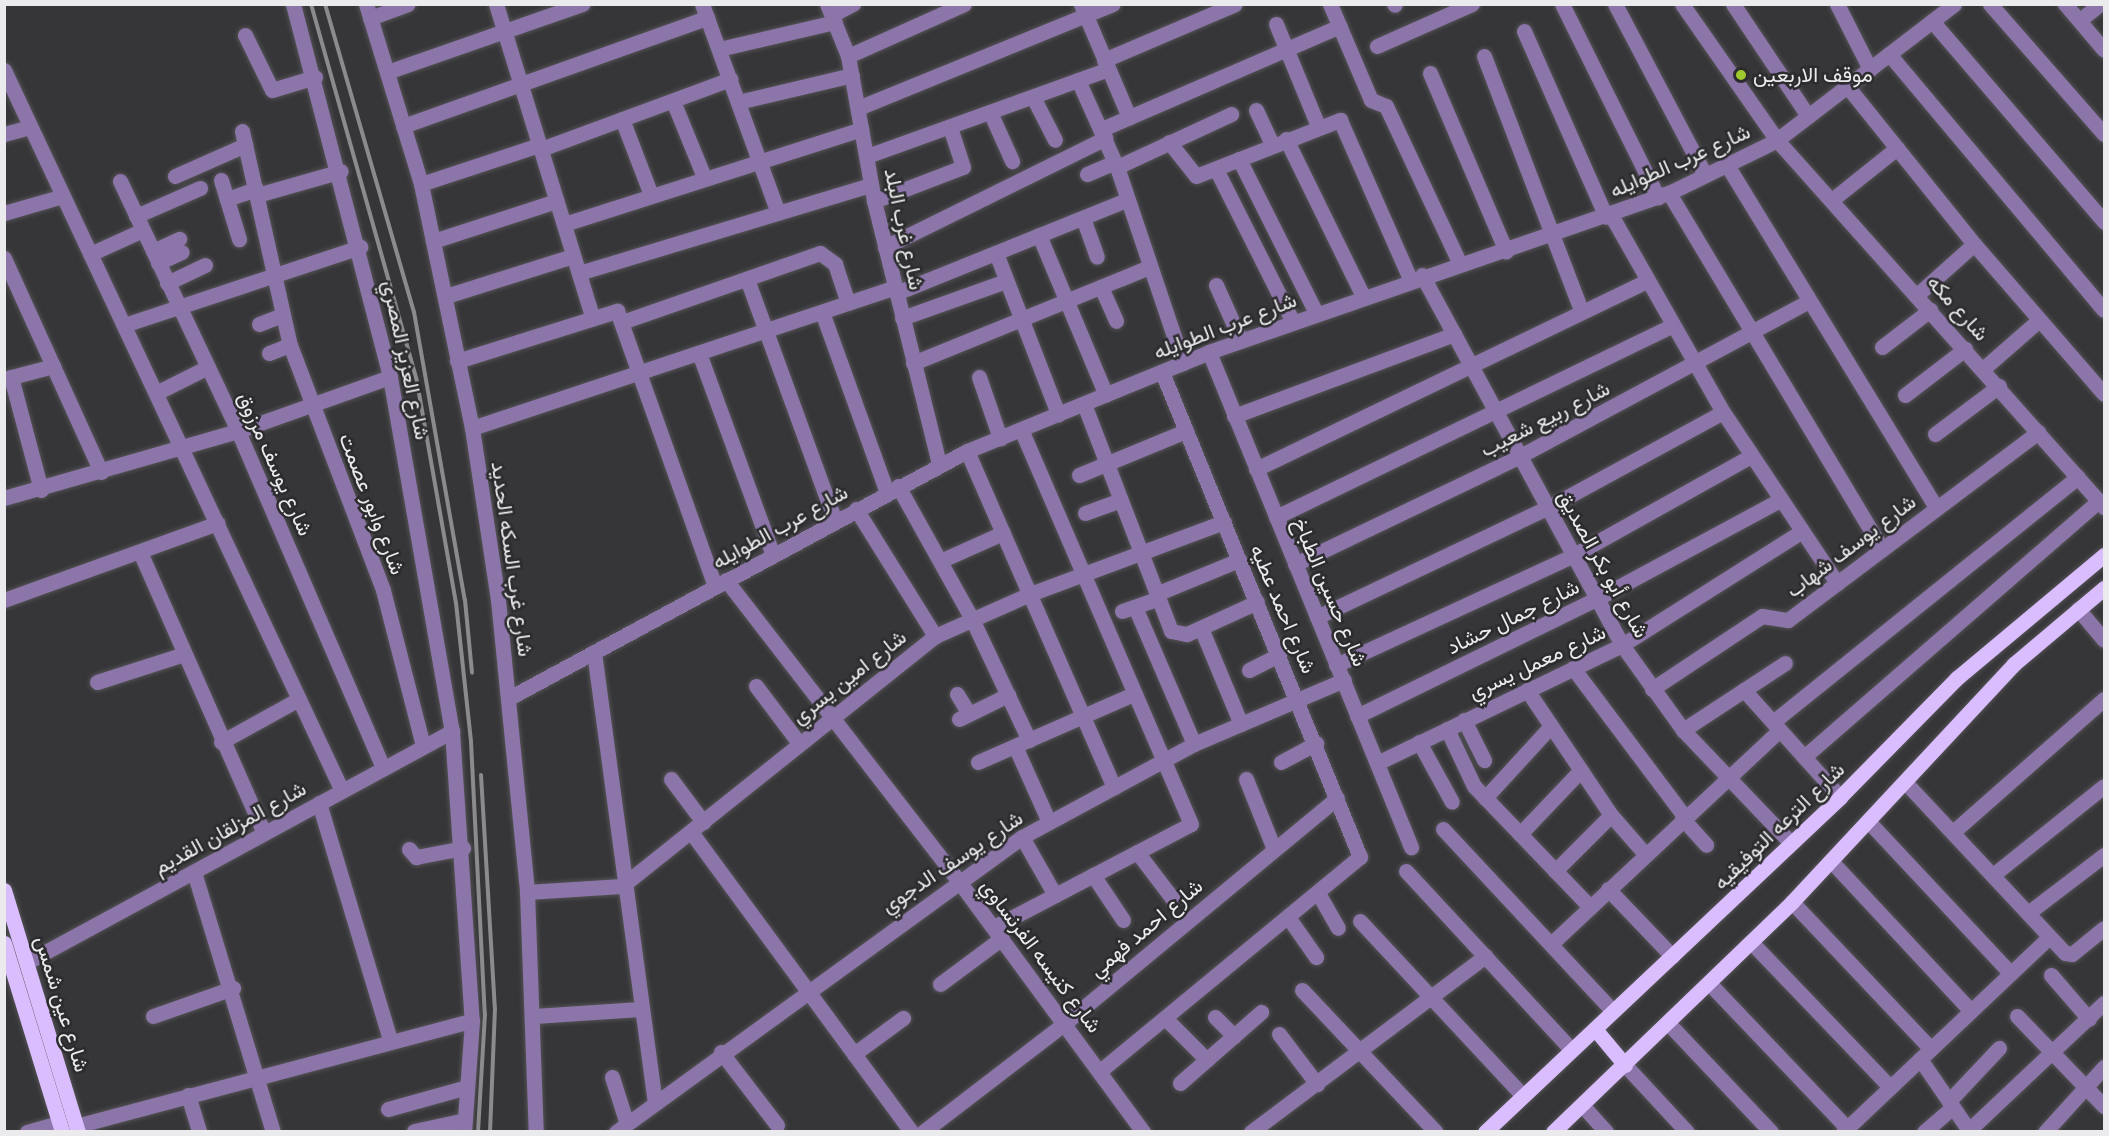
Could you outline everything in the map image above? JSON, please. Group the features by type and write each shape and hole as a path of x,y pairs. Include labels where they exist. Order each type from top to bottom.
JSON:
{"main road":[{"name":"شارع الترعه التوفيقيه","path":"1485,1131 1840,797 2007,632 2104,555"},
{"path":"1553,1131 1626,1065 1792,902 2014,664 2104,588"},
{"name":"شارع عين شمس","path":"4,890 27,962 69,1128"},
{"name":"شارع عين شمس","path":"4,943 8,966 69,1128"},
{"path":"1595,1029 1626,1065"}],"street":[{"name":"شارع العزيز المصري","path":"293,4 341,171 390,377 452,730 463,848 472,1021 465,1126"},
{"path":"368,11 408,4"},
{"path":"496,4 592,317"},
{"path":"387,72 582,4"},
{"path":"719,49 832,14 853,4"},
{"path":"848,56 964,4"},
{"path":"858,108 1084,10 1113,4"},
{"path":"867,156 1078,80 1106,64 1235,4"},
{"path":"1330,4 1371,100 1386,106 1460,264"},
{"path":"1377,46 1472,4"},
{"path":"1562,4 1664,195 1753,333 1882,549"},
{"path":"1615,4 1705,175"},
{"name":"شارع مكه","path":"1682,4 1777,140 1833,199 2103,504"},
{"path":"1733,4 1808,116"},
{"path":"1837,4 1870,69"},
{"name":"شارع عرب الطوايله","path":"509,698 772,553 967,451 1209,352 1416,277 1552,237 1664,195 1777,140 1954,4"},
{"path":"1990,4 2104,134"},
{"path":"2065,4 2104,50"},
{"path":"2079,20 2100,4"},
{"path":"1084,10 1129,117"},
{"name":"شارع غرب السكه الحديد","path":"368,11 421,184 472,428 509,698 527,892 534,1016 536,1131"},
{"path":"403,126 521,85 705,11 778,213"},
{"name":"شارع غرب البلد","path":"832,14 848,56 874,201 939,464"},
{"path":"1932,21 2104,222"},
{"path":"1169,142 1193,175 1216,169 1318,126 1276,24"},
{"path":"885,247 1104,134 1129,117 1340,26"},
{"path":"1524,31 1608,216 1671,327 1723,412 1837,583"},
{"path":"245,35 273,90 315,77"},
{"path":"1889,54 2104,310"},
{"path":"1484,56 1582,312"},
{"path":"4,70 342,791"},
{"path":"1430,73 1506,250"},
{"path":"738,102 852,75"},
{"path":"421,184 540,147 730,79"},
{"path":"1078,80 1116,164 1126,200 1183,363"},
{"path":"1847,86 1974,244 2104,394"},
{"path":"1033,97 1055,140"},
{"path":"673,101 704,177"},
{"path":"1256,110 1279,142 1364,296"},
{"path":"990,112 1012,161"},
{"path":"1087,174 1116,164 1232,114"},
{"path":"622,119 651,195"},
{"name":"شارع أبو بكر الصديق","path":"1318,126 1340,120 1416,277 1454,334 1622,645 1683,730 1791,843"},
{"path":"4,134 30,127"},
{"path":"874,201 963,167 950,127"},
{"path":"564,224 759,159 861,129"},
{"name":"شارع وابور عصمت","path":"175,176 244,138 282,315 311,405 383,590 423,746"},
{"path":"1833,199 1897,148"},
{"path":"1239,159 1316,313"},
{"path":"1726,165 1936,508"},
{"path":"1216,169 1293,322"},
{"path":"227,199 341,171"},
{"path":"221,180 239,239"},
{"name":"شارع يوسف مرزوق","path":"120,181 238,431 383,768"},
{"path":"579,273 871,185"},
{"path":"136,216 200,188"},
{"path":"4,213 63,196"},
{"path":"472,428 848,303 895,290 996,253 1126,200"},
{"path":"433,241 556,201"},
{"path":"1083,218 1097,257"},
{"path":"90,254 142,230"},
{"path":"1039,235 1106,395"},
{"path":"1917,295 1974,244"},
{"path":"155,257 181,245"},
{"path":"124,325 275,279 360,247"},
{"path":"457,361 613,310 622,322 820,253 835,264 848,303"},
{"path":"996,253 1058,414"},
{"path":"446,296 573,256"},
{"path":"4,258 101,472"},
{"path":"167,283 205,265"},
{"path":"913,363 1149,267"},
{"path":"747,279 835,521"},
{"path":"902,318 1006,280"},
{"path":"1256,469 1646,282"},
{"path":"1216,285 1241,341"},
{"path":"1101,287 1116,321"},
{"name":"شارع ربيع شعيب","path":"1295,564 1520,456 1695,366 1809,301"},
{"path":"1882,347 1930,310"},
{"path":"822,312 892,489 940,561 972,619 1008,695 1049,822"},
{"path":"259,324 282,315"},
{"path":"1983,369 2039,320"},
{"name":"شارع كنيسه الفرنساوي","path":"622,322 721,583 832,716 958,879 1143,1131"},
{"path":"1276,518 1671,327"},
{"path":"1234,416 1454,334"},
{"path":"269,353 291,345"},
{"path":"1905,395 1965,349"},
{"name":"شارع حسين الطباخ","path":"1209,352 1411,848"},
{"path":"699,353 772,553"},
{"path":"41,489 8,378 53,366"},
{"path":"156,393 208,368"},
{"name":"شارع احمد عطيه","path":"1162,372 1360,853 1357,861 1318,893"},
{"path":"4,498 238,431 390,377"},
{"path":"979,377 1000,438"},
{"path":"1935,434 1999,386"},
{"path":"1084,404 1170,631 1180,636 1257,602"},
{"path":"1317,617 1547,508 1723,412"},
{"path":"940,984 998,933 1055,895 1191,824 1021,430"},
{"path":"1079,475 1186,431"},
{"name":"شارع يوسف شهاب","path":"1652,689 1762,616 1788,620 2038,432"},
{"path":"967,451 1114,787"},
{"path":"1336,665 1572,556 1751,456"},
{"path":"1551,944 1776,726 2078,477"},
{"path":"1085,513 1120,500"},
{"name":"شارع جمال حشاد","path":"1358,716 1596,599 1780,500"},
{"path":"1804,758 2103,504"},
{"path":"856,510 935,636"},
{"name":"شارع امين يسري","path":"622,886 935,636 1083,573 1224,522"},
{"path":"4,600 218,523"},
{"name":"شارع معمل يسري","path":"1377,763 1622,645 1802,531"},
{"path":"940,561 1003,532"},
{"path":"140,552 181,654 264,833"},
{"path":"1194,744 1129,609 1239,560"},
{"path":"2078,609 2104,640"},
{"path":"1201,628 1241,724"},
{"path":"594,652 622,886 655,1102"},
{"path":"97,682 181,654"},
{"path":"1249,670 1279,655"},
{"path":"1683,730 1785,663"},
{"path":"1573,668 1706,845"},
{"name":"شارع يوسف الدجوي","path":"623,1129 721,1052 808,991 958,879 1022,837 1194,744 1344,680"},
{"path":"756,686 799,743"},
{"path":"1527,690 1611,815 1645,854"},
{"path":"1744,690 1840,797"},
{"path":"957,694 964,717 1008,695"},
{"path":"978,762 1134,694"},
{"path":"221,742 249,718 299,699"},
{"path":"1953,832 2104,699"},
{"path":"1464,720 1484,760"},
{"path":"1485,798 1551,726"},
{"path":"1447,729 1470,780 1589,906"},
{"name":"شارع المزلقان القديم","path":"27,962 452,730"},
{"path":"1419,742 1452,802"},
{"path":"1281,762 1316,743"},
{"path":"1520,834 1581,770"},
{"path":"671,779 697,827 808,991 911,1131"},
{"path":"1246,779 1274,849"},
{"path":"1905,782 2049,937 2072,954 2104,928"},
{"path":"1993,876 2104,786"},
{"name":"شارع احمد فهمي","path":"923,1131 1065,1023 1337,798"},
{"path":"319,803 390,1039"},
{"path":"1555,871 1611,815"},
{"path":"1868,821 2010,973"},
{"path":"1443,829 1612,1011"},
{"path":"1022,837 1055,895"},
{"path":"409,849 416,857 463,848"},
{"path":"1137,852 1172,898"},
{"path":"2028,914 2104,855"},
{"path":"1831,861 1971,1011"},
{"path":"1407,871 1572,1050"},
{"path":"194,872 233,988 273,1131"},
{"path":"1093,875 1123,920"},
{"path":"527,892 622,886"},
{"path":"1608,889 1672,956"},
{"path":"1100,1071 1318,893 1338,928"},
{"path":"1792,902 1926,1054 1951,1104 1970,1131 2104,1004"},
{"path":"1288,917 1316,957"},
{"path":"1360,921 1523,1096"},
{"path":"1709,983 1845,1130 2049,937"},
{"path":"1751,942 1890,1087"},
{"path":"1251,1131 1433,999 1485,956"},
{"path":"2051,975 2089,1019"},
{"path":"153,1016 233,988"},
{"path":"1302,990 1436,1131"},
{"path":"534,1016 640,1009"},
{"path":"1180,1083 1261,1012"},
{"path":"2017,1016 2051,1054 2104,1106"},
{"path":"1215,1017 1234,1036"},
{"path":"854,1054 903,1018"},
{"path":"1165,1018 1207,1060"},
{"path":"27,1131 69,1128 390,1039 472,1021"},
{"path":"1668,1023 1771,1131"},
{"path":"1279,1034 1317,1084"},
{"path":"1924,1131 1951,1104 1999,1048"},
{"path":"721,1052 777,1125"},
{"path":"1626,1065 1687,1131"},
{"path":"2049,1130 2084,1087 2104,1067"},
{"path":"612,1077 623,1129"},
{"path":"388,1109 467,1087"},
{"path":"188,1095 199,1131"},
{"path":"1582,1105 1606,1131"},
{"path":"414,1131 465,1126"}],"railway":[{"path":"311,4 417,382 456,603 471,742 485,1014 478,1132"},
{"path":"325,4 414,312 465,600 472,673"},
{"path":"481,775 495,1008 490,1132"}],"place":[{"name":"موقف الاربعين","path":"1741,75"}]}
